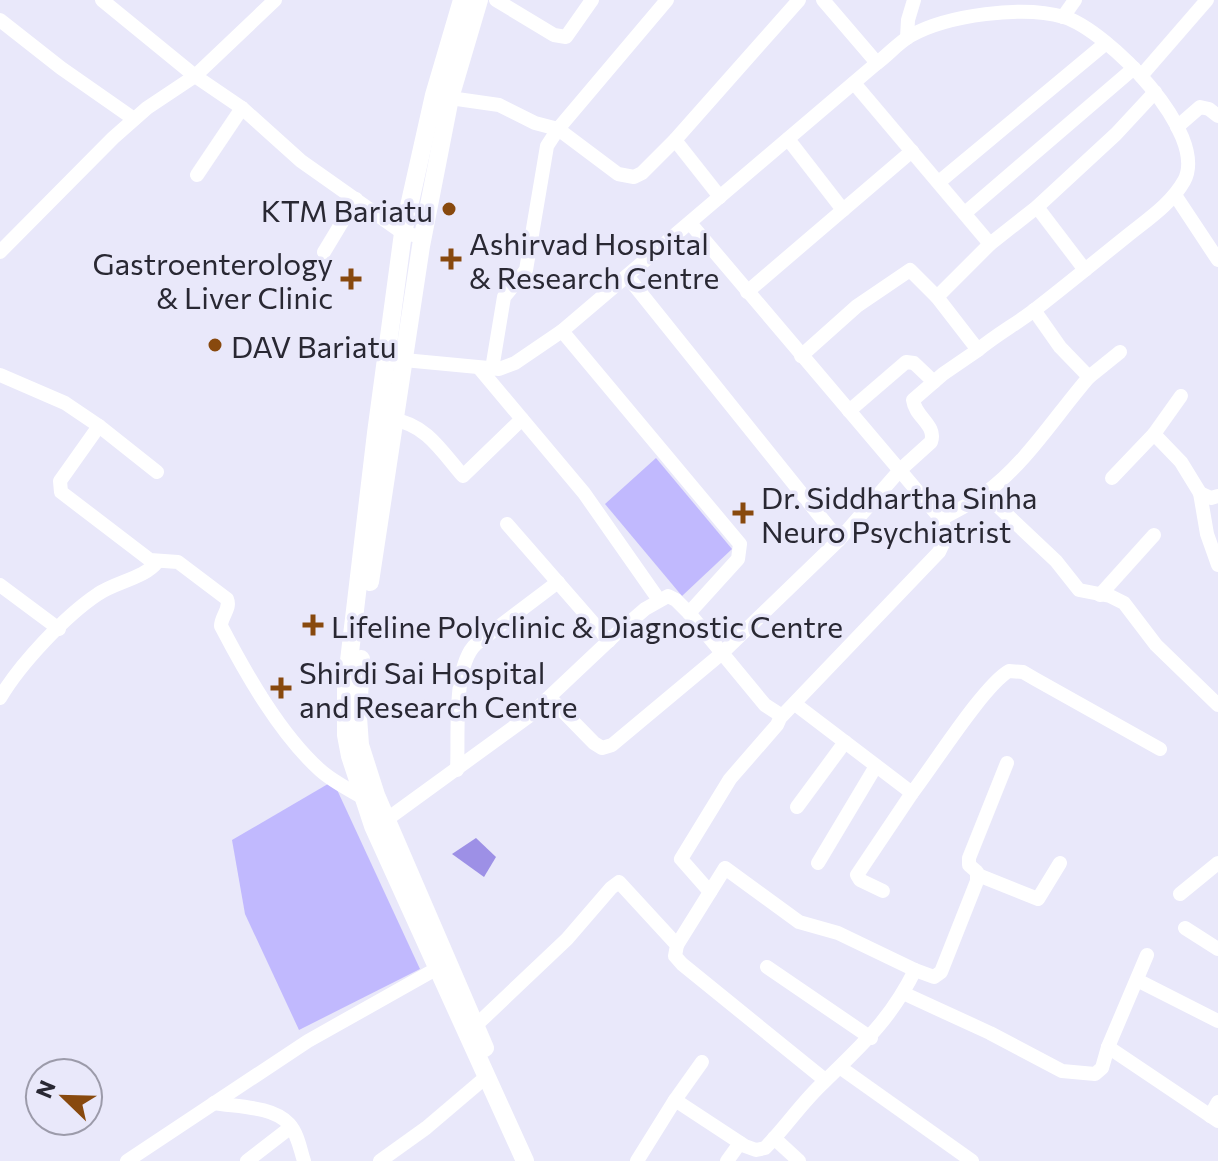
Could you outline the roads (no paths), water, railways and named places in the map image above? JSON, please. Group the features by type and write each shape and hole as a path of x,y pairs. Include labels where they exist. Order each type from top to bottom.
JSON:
{"main road":[{"path":"462,0 434,95 403,233 395,357 365,614 358,717 360,745 386,820 471,1030 534,1161"},
{"path":"395,357 423,237 450,98 479,0"},
{"path":"387,430 345,706 350,756 362,797 436,969 471,1030 486,1077 525,1161"}],"street":[{"path":"102,0 195,76 242,108 301,161 403,233 423,237"},
{"path":"0,252 134,119 195,76 275,0"},
{"path":"496,0 554,35 566,37 592,0"},
{"path":"659,600 584,493 522,419 486,369 504,297 526,270 547,146 667,0"},
{"path":"450,98 499,105 535,123 558,129 626,177 634,177 675,140 799,0"},
{"path":"823,0 877,63"},
{"path":"907,38 914,0"},
{"path":"1063,17 1075,0"},
{"path":"965,213 1138,72 1207,0"},
{"path":"395,357 486,369 515,363 562,331 907,38 934,24 1016,13 1063,17 1081,24 1138,72 1155,92 1189,153 1185,179 1168,203 912,402 932,430 932,440 900,470 839,540 721,654 606,747 594,743 550,698"},
{"path":"0,20 134,119"},
{"path":"939,182 1106,43"},
{"path":"854,83 990,244"},
{"path":"937,297 990,244 1037,207 1116,134 1155,92"},
{"path":"1177,127 1200,107 1218,116"},
{"path":"197,175 242,108"},
{"path":"788,139 843,210"},
{"path":"675,140 720,197"},
{"path":"747,292 912,151"},
{"path":"1175,195 1218,260"},
{"path":"324,252 356,199"},
{"path":"1037,207 1085,270"},
{"path":"690,223 941,519 947,535 943,547 781,716 777,725 730,779 681,859 710,892"},
{"path":"801,356 857,306 910,270 937,297 978,350"},
{"path":"627,276 839,540"},
{"path":"1034,310 1060,347 1089,377"},
{"path":"562,331 740,544 738,559 689,613"},
{"path":"941,519 985,494 1022,460 1089,377 1120,352"},
{"path":"849,411 906,362 914,363 934,382"},
{"path":"0,375 52,396 99,426 157,472"},
{"path":"1112,478 1154,434 1181,396"},
{"path":"387,430 409,422 421,428 463,476 522,419"},
{"path":"99,426 62,478 60,488 146,557 157,562 178,562 227,599 228,607 221,626 267,704 311,761 333,780 362,797"},
{"path":"1154,434 1181,462 1200,493 1207,534 1218,565"},
{"path":"1200,493 1211,498 1218,496"},
{"path":"985,494 1056,561 1079,590 1124,603 1156,645 1218,705"},
{"path":"507,524 609,641"},
{"path":"1100,595 1154,535"},
{"path":"0,698 5,679 97,595 121,580 150,570 157,562"},
{"path":"457,770 461,679 467,654 558,582"},
{"path":"0,585 59,629"},
{"path":"386,820 550,698 609,641 659,600 672,597 689,613 765,705 781,716"},
{"path":"883,891 860,880 857,875 912,793 997,681 1009,671 1023,672 1160,749"},
{"path":"795,704 912,793"},
{"path":"797,807 845,742"},
{"path":"1007,763 969,858 969,865 978,875 1038,899 1060,863"},
{"path":"818,863 876,766"},
{"path":"825,1080 675,956 677,945 725,868 799,922 838,933 934,977 941,972 978,875"},
{"path":"1180,894 1214,873"},
{"path":"471,1030 567,939 619,882 677,945"},
{"path":"1185,928 1218,949"},
{"path":"903,993 1062,1071 1099,1073 1147,955"},
{"path":"767,967 871,1038"},
{"path":"127,1161 308,1041 436,969"},
{"path":"675,1100 740,1143 760,1150 825,1080 871,1038 903,993 915,970"},
{"path":"1137,980 1218,1021"},
{"path":"1108,1047 1214,1118 1218,1102"},
{"path":"637,1161 702,1062"},
{"path":"841,1068 972,1161"},
{"path":"380,1161 426,1128 486,1077"},
{"path":"214,1103 272,1113 291,1127 304,1161"},
{"path":"247,1161 291,1127"},
{"path":"774,1138 799,1161"},
{"path":"727,1161 740,1143"}],"place":[{"name":"KTM Bariatu","path":"449,209"},
{"name":"Ashirvad Hospital & Research Centre","path":"451,259"},
{"name":"Gastroenterology & Liver Clinic","path":"351,279"},
{"name":"DAV Bariatu","path":"215,345"},
{"name":"Dr. Siddhartha Sinha Neuro Psychiatrist","path":"743,513"},
{"name":"Lifeline Polyclinic & Diagnostic Centre","path":"313,625"},
{"name":"Shirdi Sai Hospital and Research Centre","path":"281,688"}]}
